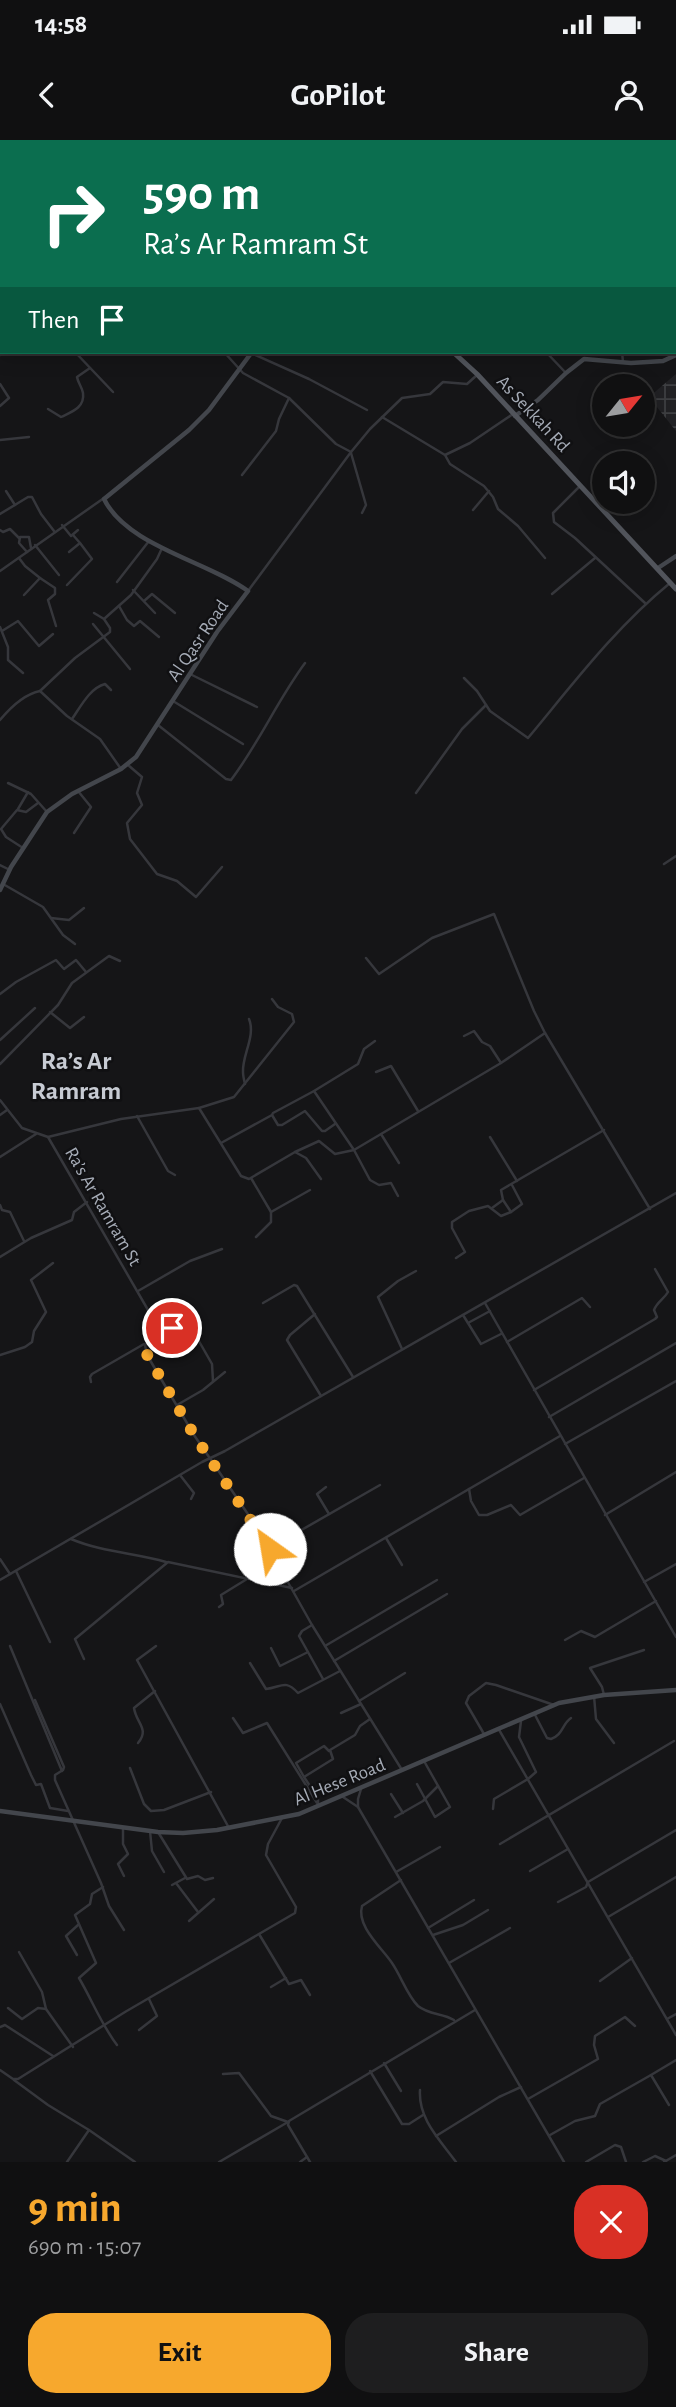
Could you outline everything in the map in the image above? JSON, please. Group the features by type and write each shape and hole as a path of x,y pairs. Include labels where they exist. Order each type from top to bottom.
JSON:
{"main road":[{"name":"As Sekkah Rd","path":"455,354 676,589"}],"street":[{"path":"77,354 113,393"},
{"path":"226,354 240,370 289,398 336,444 351,452 366,505 362,513"},
{"path":"0,571 104,498 194,425 216,403 251,354"},
{"path":"256,354 367,410"},
{"path":"548,354 566,373"},
{"path":"622,354 623,363"},
{"path":"445,455 470,443 545,394 584,359 623,363 657,362 676,355"},
{"path":"48,409 61,417 78,409 83,398 77,377 90,368"},
{"path":"248,591 351,452 382,417 404,397 430,394 443,382 467,384 477,375"},
{"path":"0,384 9,398 0,406"},
{"path":"242,475 276,431 289,398"},
{"path":"382,417 445,455 450,464 481,484 489,491 498,509 518,526 545,558"},
{"path":"0,440 29,437"},
{"path":"580,486 553,513 556,524 575,538 645,603"},
{"path":"473,510 489,491"},
{"path":"6,492 15,505"},
{"path":"0,514 33,497 41,514 54,531"},
{"name":"Al Qasr Road","path":"1,887 47,812 78,791 128,765 143,749 217,632 248,591 202,565 139,536 110,510 104,498"},
{"path":"62,525 92,559 66,585"},
{"path":"0,530 3,532 10,529 19,538 19,543 29,550"},
{"path":"73,535 78,530"},
{"path":"19,538 29,537 29,550"},
{"path":"117,582 149,541"},
{"path":"69,552 80,544"},
{"path":"35,545 60,575"},
{"path":"104,619 134,590 162,548"},
{"path":"660,570 676,556"},
{"path":"19,558 25,566 55,588 55,594 48,600 56,626"},
{"path":"552,594 595,558"},
{"path":"24,595 40,578"},
{"path":"464,678 490,711 528,738 607,643 645,603 670,583"},
{"path":"134,590 155,613"},
{"path":"144,601 152,594 175,612"},
{"path":"119,606 134,626 140,621 159,637"},
{"path":"0,720 13,706 40,691 75,658 111,630 104,619 94,613"},
{"path":"23,673 10,662 1,629 18,621 39,646 53,634"},
{"path":"93,624 130,669"},
{"path":"158,724 226,779 231,780 252,751 277,704 305,663"},
{"path":"190,674 257,707"},
{"path":"72,719 97,687 105,684 111,690"},
{"path":"40,691 100,739 121,769"},
{"path":"173,701 243,744"},
{"path":"416,793 456,737 486,705"},
{"path":"128,765 142,778 137,793 142,805 128,820 127,830 137,849 157,874 177,881 196,897 222,867"},
{"path":"8,783 28,792 47,812"},
{"path":"74,833 91,807 78,791"},
{"path":"23,848 1,831 28,792"},
{"path":"18,809 26,812 38,803"},
{"path":"664,863 676,856"},
{"path":"0,865 10,870"},
{"path":"1,887 43,907 63,935 75,944"},
{"path":"51,918 69,920 84,908"},
{"path":"366,958 379,974 432,938 494,914 545,1033 650,1209"},
{"path":"0,1063 58,1005 72,983 109,956 120,961"},
{"path":"0,994 56,960 64,969 76,960 86,972"},
{"path":"48,1138 89,1126 137,1116 199,1108 232,1098 295,1020 292,1014 278,1007 272,999"},
{"path":"0,1040 35,1008"},
{"path":"50,1012 70,1028 84,1017"},
{"path":"245,1084 243,1069 251,1031 249,1019"},
{"path":"464,1036 474,1031 482,1042 491,1046 501,1063"},
{"path":"199,1108 241,1176 251,1178 319,1141 332,1153 354,1150 501,1063 545,1033"},
{"path":"221,1143 358,1064 364,1049 375,1041"},
{"path":"376,1072 391,1066 418,1111"},
{"path":"314,1091 372,1182 379,1185 391,1183 398,1196"},
{"name":"Ra’s Ar Ramram St","path":"0,1100 22,1128 48,1138 153,1317 159,1334"},
{"path":"0,1115 7,1110"},
{"path":"272,1115 280,1126 306,1111 322,1130 325,1131 335,1124"},
{"path":"137,1116 168,1171 175,1175"},
{"path":"511,1212 503,1200 501,1190 604,1130"},
{"path":"0,1157 36,1134"},
{"path":"381,1134 399,1163"},
{"path":"490,1137 517,1181"},
{"path":"295,1152 306,1158 321,1179"},
{"path":"251,1178 271,1212 271,1222 256,1237"},
{"path":"456,1258 466,1252 452,1228 452,1222 474,1209 488,1206 501,1216 511,1212 522,1204 511,1184"},
{"path":"271,1212 310,1191"},
{"path":"0,1580 676,1193"},
{"path":"492,1208 503,1200"},
{"path":"0,1257 72,1220 76,1210 87,1202"},
{"path":"0,1205 2,1210 10,1212 25,1242"},
{"path":"138,1291 190,1261 222,1249"},
{"path":"0,1355 32,1343 34,1331 46,1312 31,1280 53,1263"},
{"path":"534,1390 655,1319 656,1305 668,1292 655,1269"},
{"path":"402,1349 378,1297 416,1271"},
{"path":"262,1303 296,1284 353,1377"},
{"path":"507,1342 582,1298 590,1307"},
{"path":"485,1303 676,1637"},
{"path":"468,1323 489,1311"},
{"path":"315,1314 287,1340 321,1396"},
{"path":"463,1315 481,1344 502,1334"},
{"path":"91,1381 92,1374 185,1321 212,1364 213,1381"},
{"path":"146,1342 144,1348 147,1355 270,1549 312,1625 402,1770"},
{"path":"549,1417 676,1343"},
{"path":"177,1405 204,1390 225,1372"},
{"path":"565,1444 676,1381"},
{"path":"71,1539 103,1551 127,1553 293,1590 560,1436"},
{"path":"606,1515 676,1472"},
{"path":"180,1475 194,1493 191,1499"},
{"path":"469,1489 471,1501 479,1515 487,1515 512,1505 520,1515 584,1478"},
{"path":"270,1549 380,1485"},
{"path":"326,1487 317,1494 329,1514"},
{"path":"386,1538 402,1564"},
{"path":"0,1559 10,1574"},
{"path":"84,1659 75,1639 167,1562"},
{"path":"644,1581 676,1564"},
{"path":"16,1571 50,1642"},
{"path":"219,1607 223,1604 222,1594 247,1579"},
{"path":"325,1646 437,1580"},
{"path":"334,1661 447,1594"},
{"path":"565,1640 581,1631 595,1637 656,1601"},
{"path":"312,1625 299,1636 323,1679"},
{"path":"10,1646 62,1771"},
{"path":"156,1646 137,1659 229,1828"},
{"path":"271,1648 280,1666 308,1652"},
{"path":"604,1695 590,1668 644,1650"},
{"path":"250,1663 266,1689 282,1684 301,1693 340,1671"},
{"path":"341,1713 405,1673"},
{"path":"484,1734 466,1703 470,1696 486,1684 554,1705"},
{"name":"Al Hese Road","path":"0,1811 158,1832 183,1833 229,1828 282,1818 343,1797 554,1705 594,1696 676,1690"},
{"path":"138,1743 143,1737 144,1729 134,1708 155,1691"},
{"path":"594,1696 596,1719 614,1743"},
{"path":"35,1700 64,1767 55,1775 55,1780 103,1886 109,1906 124,1930"},
{"path":"0,1704 31,1775 36,1784 41,1784 50,1808 68,1811"},
{"path":"534,1713 547,1738 551,1739 562,1732 571,1718"},
{"path":"233,1718 243,1733 267,1723 319,1805"},
{"path":"493,1809 493,1800 528,1779 536,1770 519,1737 522,1724 520,1718"},
{"path":"329,1751 355,1735 360,1726 370,1719"},
{"path":"498,1728 676,2035"},
{"path":"500,1844 674,1741"},
{"path":"304,1776 333,1759 326,1746 297,1763 298,1770 318,1798 319,1805"},
{"path":"417,1784 435,1816 450,1807 424,1761"},
{"path":"130,1768 144,1804 151,1811 164,1810 211,1792"},
{"path":"395,1817 425,1799 438,1786"},
{"path":"358,1807 361,1789"},
{"path":"391,1794 402,1813"},
{"path":"343,1797 358,1807 528,2099 561,2161"},
{"path":"14,2080 73,2047 103,2026 296,1910 266,1855 268,1844 282,1818"},
{"path":"123,1828 123,1844 128,1854 118,1864 124,1876"},
{"path":"558,1902 676,1830"},
{"path":"150,1831 152,1851 164,1872"},
{"path":"158,1832 186,1878"},
{"path":"396,1872 440,1847"},
{"path":"530,1871 568,1849"},
{"path":"608,1917 676,1877"},
{"path":"172,1885 186,1878 213,1878"},
{"path":"401,1880 362,1906 360,1912 365,1925 418,2005 433,2014 447,2016 456,2021"},
{"path":"176,1882 198,1912"},
{"path":"103,1886 92,1894 90,1904 76,1914 78,1925 96,1963 79,1978 103,2026 117,2045"},
{"path":"189,1921 214,1899"},
{"path":"428,1928 474,1900"},
{"path":"433,1936 463,1925 488,1910"},
{"path":"77,1955 66,1936 78,1925"},
{"path":"449,1963 510,1928"},
{"path":"259,1934 290,1984 301,1980 310,1995"},
{"path":"19,1952 42,1992 46,2008 73,2047"},
{"path":"600,1981 632,1958"},
{"path":"271,1987 286,1978"},
{"path":"139,2030 157,2016 149,1998"},
{"path":"8,2008 22,2019 38,2008 46,2008"},
{"path":"222,2161 475,2010"},
{"path":"667,2020 676,2015"},
{"path":"528,2099 598,2059 594,2045 596,2035 621,2017 635,2026"},
{"path":"0,2027 5,2025 55,2057"},
{"path":"549,2136 575,2121 595,2116 600,2104 676,2060"},
{"path":"384,2063 401,2091"},
{"path":"0,2070 135,2162"},
{"path":"370,2071 402,2124 409,2124 423,2115"},
{"path":"223,2074 239,2073 271,2116 288,2122 310,2162"},
{"path":"651,2075 669,2105"},
{"path":"436,2136 499,2097 521,2087"},
{"path":"420,2090 419,2105 423,2115 456,2162"},
{"path":"67,2162 89,2130"},
{"path":"586,2162 615,2145 621,2147 626,2162"},
{"path":"643,2162 655,2156 665,2161 676,2155"},
{"path":"299,2162 307,2157"}],"shaded area":[{"path":"676,374 676,431 655,405 655,392"}],"district":[{"name":"Ra’s Ar Ramram","path":"76,1074"}],"route":[{"path":"172,1328 146,1342 145,1351 194,1435 270,1549"}]}
